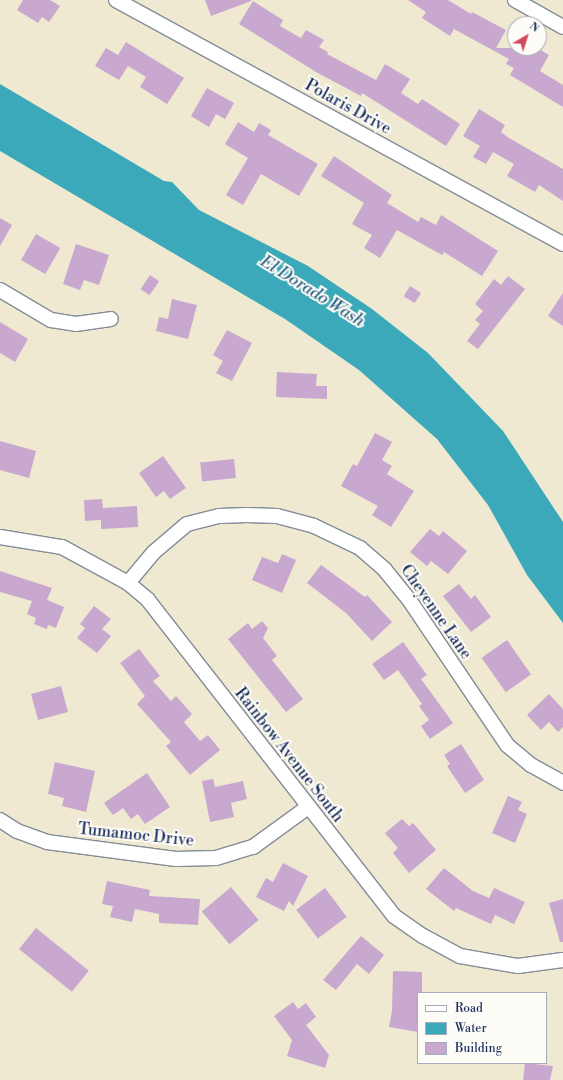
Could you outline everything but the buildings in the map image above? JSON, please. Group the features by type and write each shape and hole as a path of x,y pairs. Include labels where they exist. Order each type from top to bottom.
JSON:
{"street":[{"name":"Polaris Drive","path":"116,0 563,244"},
{"path":"515,0 563,28"},
{"path":"0,290 51,320 76,324 112,319"},
{"name":"Cheyenne Lane","path":"128,583 154,552 187,524 219,516 246,515 277,516 314,526 360,548 385,570 410,601 507,745 531,765 563,783"},
{"name":"Rainbow Avenue South","path":"0,537 62,547 128,583 148,600 394,916 423,936 460,956 518,966 563,960"},
{"name":"Tumamoc Drive","path":"0,820 17,830 47,842 176,860 216,858 253,847 308,807"}],"water":[{"name":"El Dorado Wash","path":"0,84 164,181 172,182 199,210 308,266 372,309 428,353 503,431 563,522 563,623 527,575 488,505 437,439 359,370 285,319 0,151"}]}
